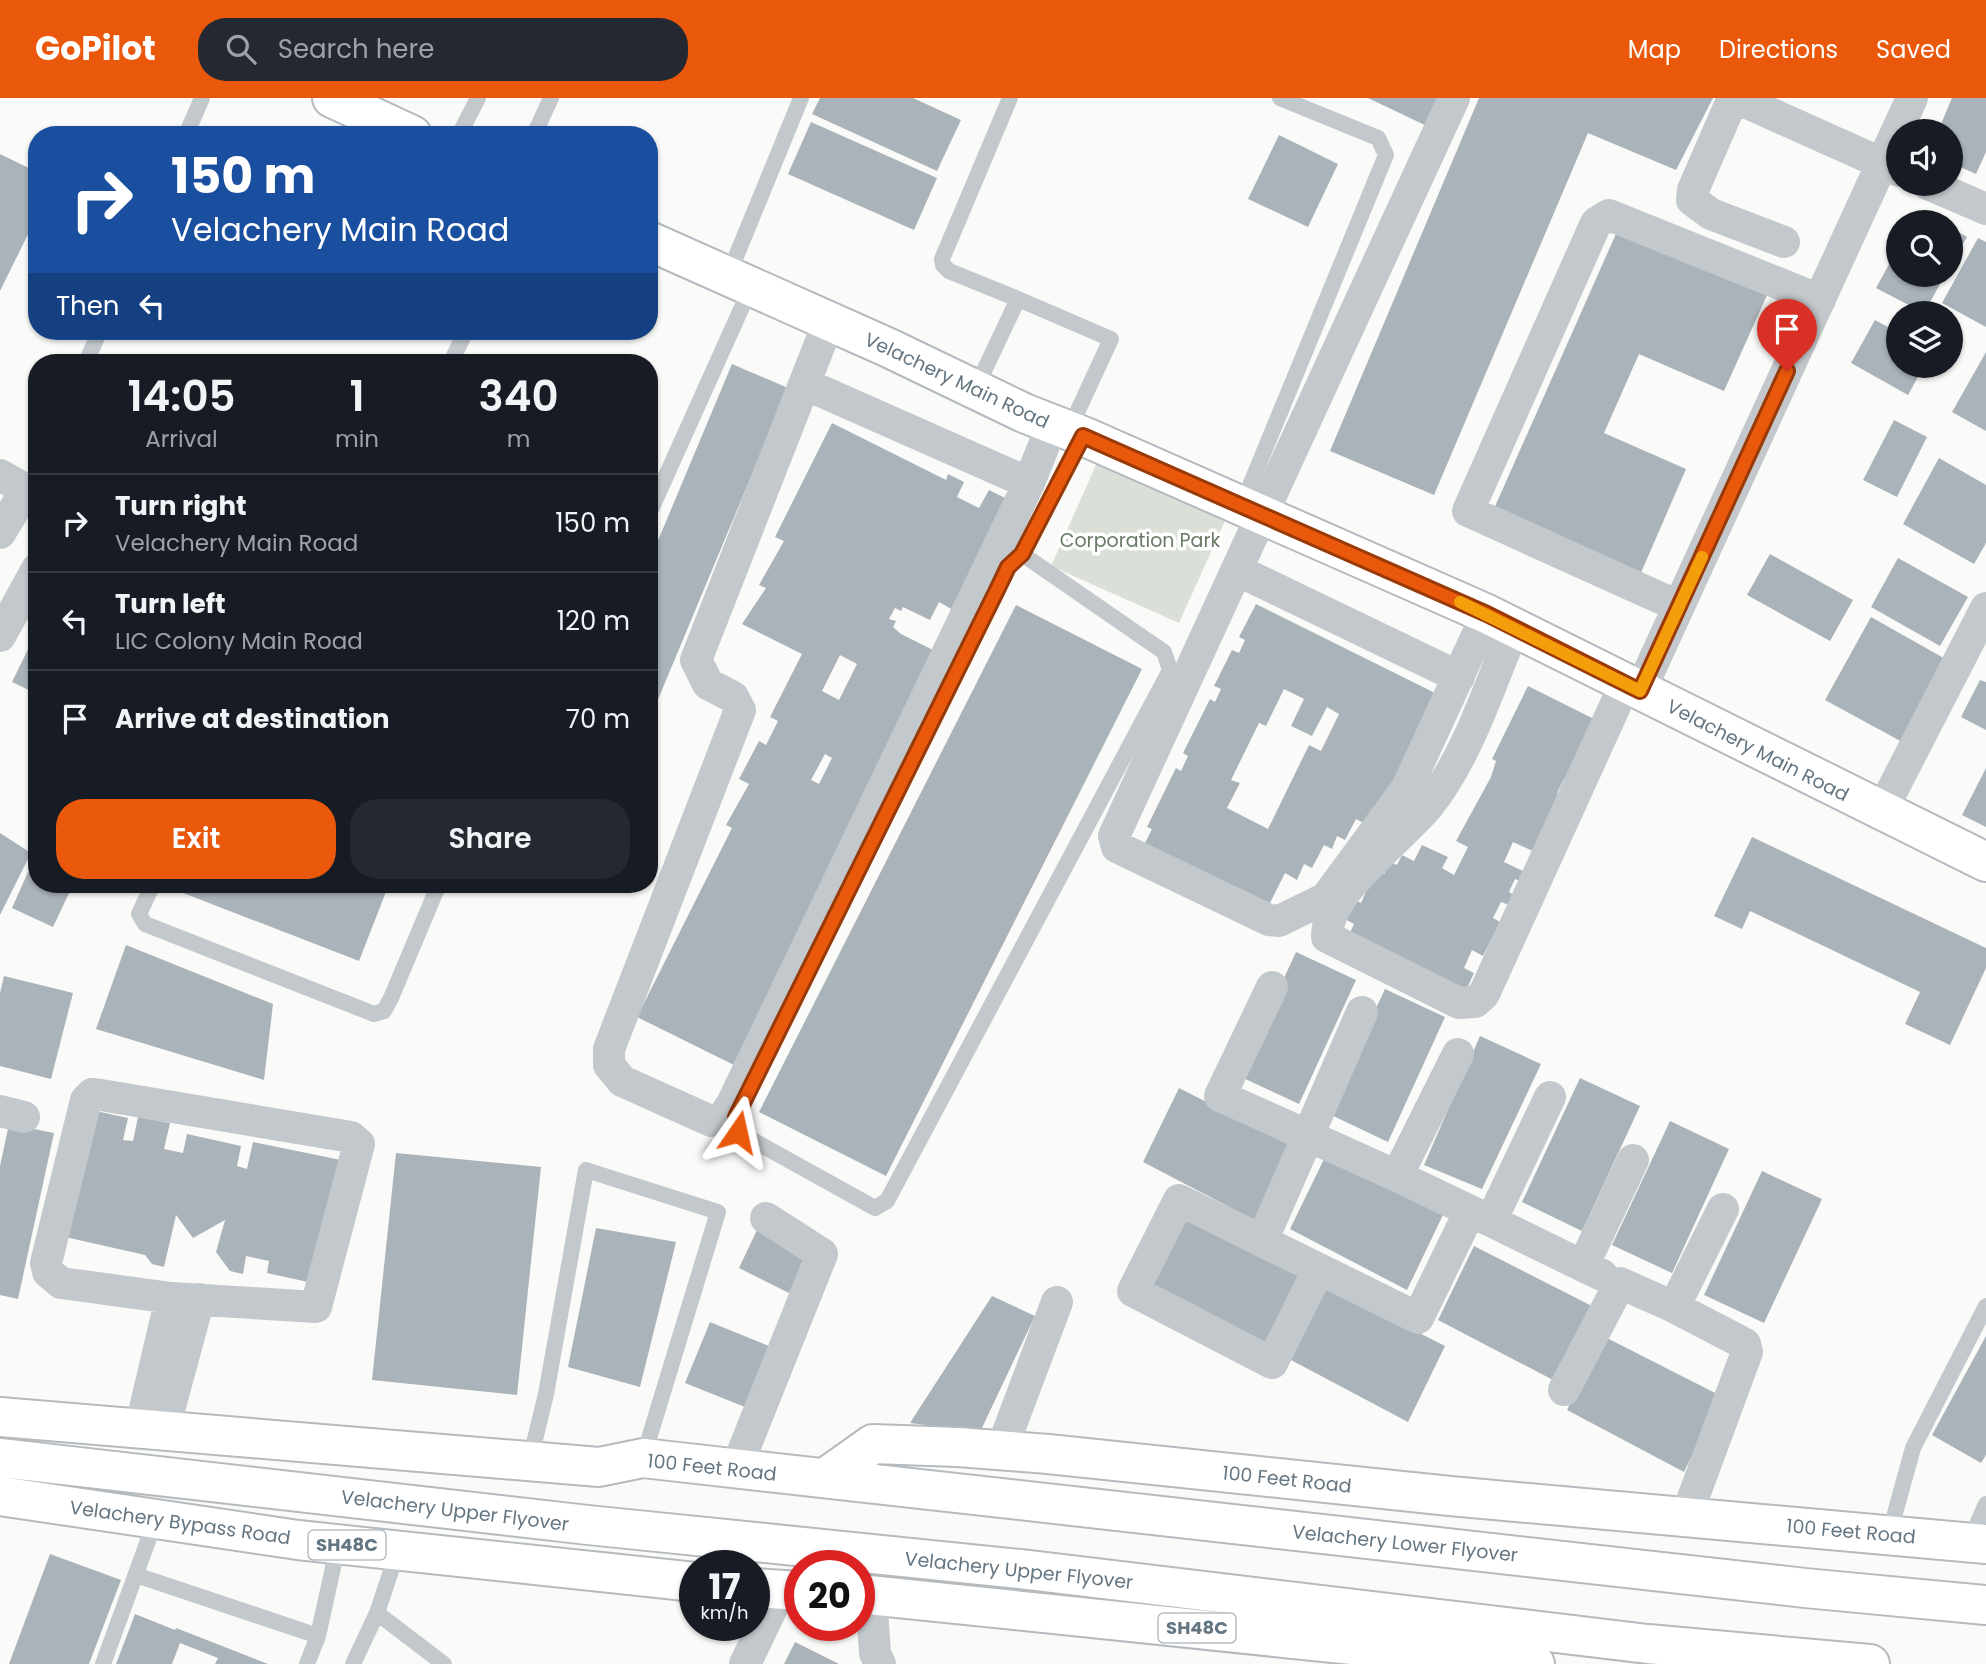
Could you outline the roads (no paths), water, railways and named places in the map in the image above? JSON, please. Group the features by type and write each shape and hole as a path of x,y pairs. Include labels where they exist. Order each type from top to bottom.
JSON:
{"main road":[{"path":"331,98 392,126"},
{"name":"Velachery Main Road","path":"658,245 975,390 1501,621 1986,862"},
{"path":"0,1417 530,1460"},
{"name":"100 Feet Road","path":"530,1460 599,1467 643,1458 825,1478 873,1444 1002,1451 1978,1543"},
{"name":"Velachery Upper Flyover","path":"0,1458 588,1525 1020,1569 1636,1642 1870,1664"},
{"name":"Velachery Lower Flyover","path":"825,1478 1779,1585 1986,1605"},
{"name":"Velachery Bypass Road","path":"0,1496 338,1545 679,1579"},
{"name":"SH48C","path":"875,1596 1334,1653 1535,1664"}],"street":[{"path":"1454,98 1253,510 1239,571 1114,836 1116,847 1269,920 1279,921 1326,898 1407,788 1459,677 1501,621"},
{"path":"1784,242 1711,214 1692,200 1693,190 1735,98 1886,166"},
{"path":"1905,119 1912,98"},
{"path":"1501,621 1452,772 1404,834 1381,852 1337,906 1327,925 1327,937 1459,1003 1475,1002 1484,994 1632,688 1678,606 1820,300 1886,176"},
{"path":"1956,196 1986,209"},
{"path":"1678,606 1468,511 1596,223 1609,215 1820,300"},
{"path":"829,321 696,660 708,684 733,697 740,710 609,1049 610,1065 622,1081 711,1121 722,1118 732,1104 1029,484 1068,430"},
{"path":"805,384 1029,484"},
{"path":"0,533 21,487"},
{"path":"1239,571 1459,677"},
{"path":"0,635 28,585"},
{"path":"1881,812 1986,608"},
{"path":"1272,987 1220,1096 1674,1307 1745,1344 1747,1352 1686,1517"},
{"path":"1262,1241 1362,1012"},
{"path":"1397,1177 1458,1054"},
{"path":"92,1094 351,1137 359,1144 316,1307 185,1298 61,1283 48,1272 46,1262 86,1100 92,1094"},
{"path":"1319,1269 1272,1363 1133,1292 1178,1199 1418,1318 1550,1097"},
{"path":"1583,1266 1633,1160"},
{"path":"1674,1307 1723,1209"},
{"path":"736,1469 822,1254 766,1218"},
{"path":"1564,1390 1620,1283"},
{"path":"151,1431 185,1298"},
{"path":"1002,1451 1057,1302"},
{"path":"745,1664 778,1589"},
{"path":"873,1641 880,1664"}],"lane":[{"path":"190,126 202,98"},
{"path":"464,126 478,98"},
{"path":"538,126 551,98"},
{"path":"658,491 739,281 801,98"},
{"path":"1010,98 942,259 943,265 949,271 1111,339 1068,430 1022,554 1008,567 736,1117 738,1132 875,1208 887,1201 1170,670 1164,652 1022,554"},
{"path":"1253,510 1386,155 1378,138 1280,98"},
{"path":"975,390 1018,299"},
{"path":"149,893 139,914 145,924 374,1014 384,1012 435,893"},
{"path":"530,1460 546,1394 586,1170 718,1212 643,1458"},
{"path":"1889,1535 1913,1448 1986,1306"},
{"path":"1978,1543 1986,1504"},
{"path":"103,1664 156,1519"},
{"path":"307,1664 318,1636 338,1545"},
{"path":"353,1664 377,1614 398,1550"},
{"path":"136,1575 318,1636"},
{"path":"377,1614 444,1664"}],"park label":[{"name":"Corporation Park","path":"1140,540"}]}
